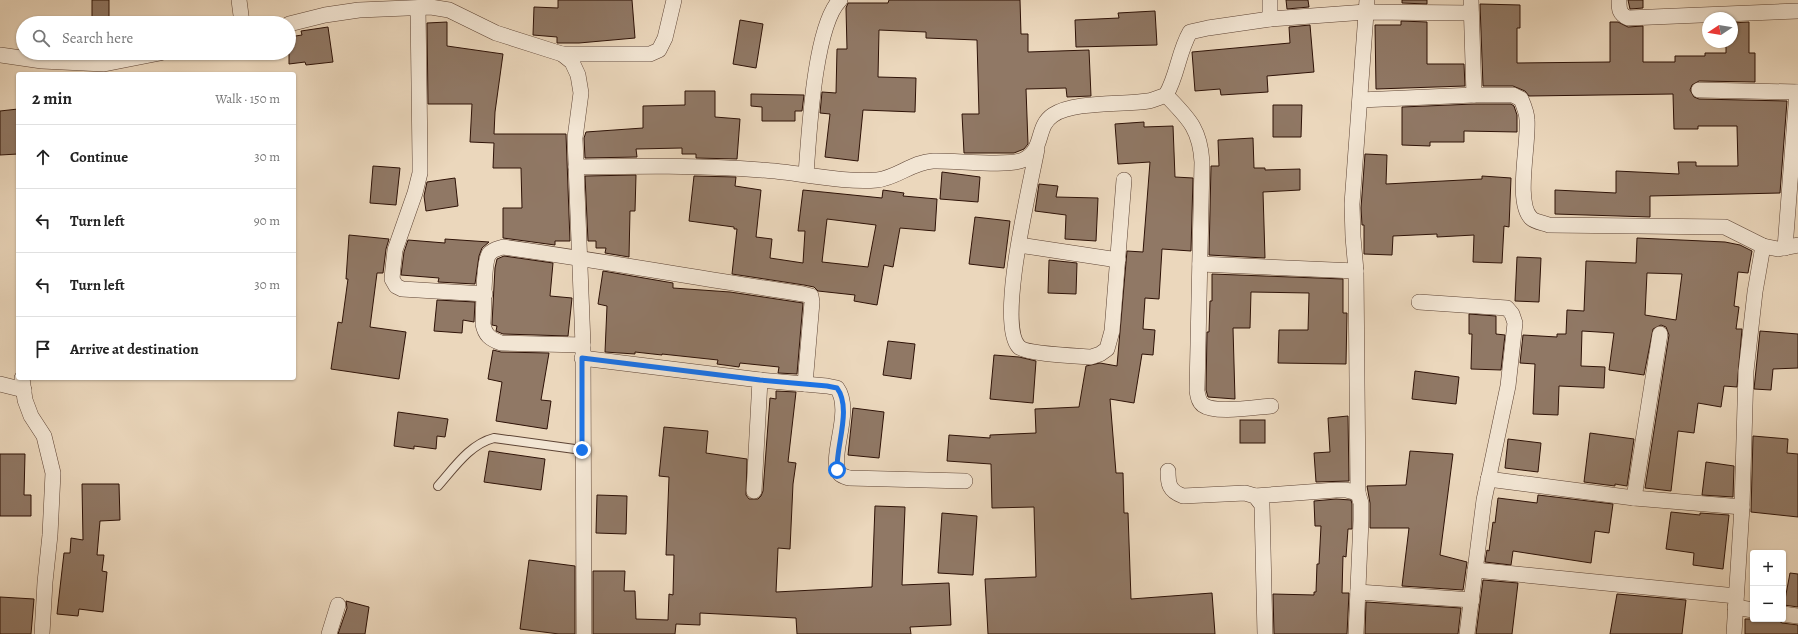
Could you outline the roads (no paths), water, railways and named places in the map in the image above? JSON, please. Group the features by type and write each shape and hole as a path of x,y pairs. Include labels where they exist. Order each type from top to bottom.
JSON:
{"street":[{"path":"239,0 241,16"},
{"path":"296,22 358,5 418,8 450,5 496,33 562,54 650,54 659,50 665,38 674,0"},
{"path":"1270,0 1270,19"},
{"path":"1620,0 1620,11 1623,16 1628,18 1765,6 1798,11"},
{"path":"806,174 816,68 824,31 833,2"},
{"path":"1356,634 1361,503 1358,493 1356,271 1352,204 1366,6"},
{"path":"1124,180 1112,331 1108,349 1091,357 1032,352 1020,348 1014,341 1011,328 1012,288 1037,149 1043,125 1052,115 1069,108 1150,101 1166,95 1174,81 1182,46 1190,32 1208,28 1366,6 1471,6 1474,95"},
{"path":"418,8 421,130 420,173 396,250 392,279 396,286 402,289 485,294"},
{"path":"562,54 572,62 578,75 580,93 575,138 581,258 583,352 582,450 584,634"},
{"path":"0,55 16,57"},
{"path":"35,60 104,69 136,60"},
{"path":"1360,100 1474,95 1513,95 1521,99 1527,121 1523,194 1525,208 1532,219 1549,225 1725,227 1763,246 1778,249 1792,246 1798,92 1699,90"},
{"path":"1166,95 1195,129 1201,144 1202,162 1197,391 1199,401 1204,406 1213,410 1271,406"},
{"path":"576,167 699,167 761,170 856,180 878,180 899,174 916,164 930,161 954,160 1005,163 1023,160 1037,149"},
{"path":"1019,245 1118,260"},
{"path":"1734,634 1742,507 1746,371 1755,292 1763,246"},
{"path":"805,384 812,302 811,296 663,273 581,258 503,247 493,250 488,255 486,265 483,324 485,332 490,338 501,343 583,352 760,380 837,388 842,394 844,406 837,460 837,470 841,475 849,478 965,480"},
{"path":"1200,264 1356,271"},
{"path":"1419,302 1507,308 1512,314 1515,323 1508,386 1488,479 1467,634"},
{"path":"1634,498 1660,334"},
{"path":"754,491 760,380"},
{"path":"0,384 23,384 25,400 31,416 44,436 53,473 50,535 44,582 42,634"},
{"path":"1168,471 1168,486 1175,493 1183,496 1245,493 1255,496 1336,490 1346,490 1358,493"},
{"path":"1488,479 1634,498 1742,507"},
{"path":"1255,496 1262,505 1265,634"},
{"path":"1475,570 1736,602 1750,609"},
{"path":"1358,592 1472,600"},
{"path":"329,634 338,605"},
{"path":"1786,614 1798,616"}],"lane":[{"path":"438,486 471,450 484,441 494,438 582,450"}]}
